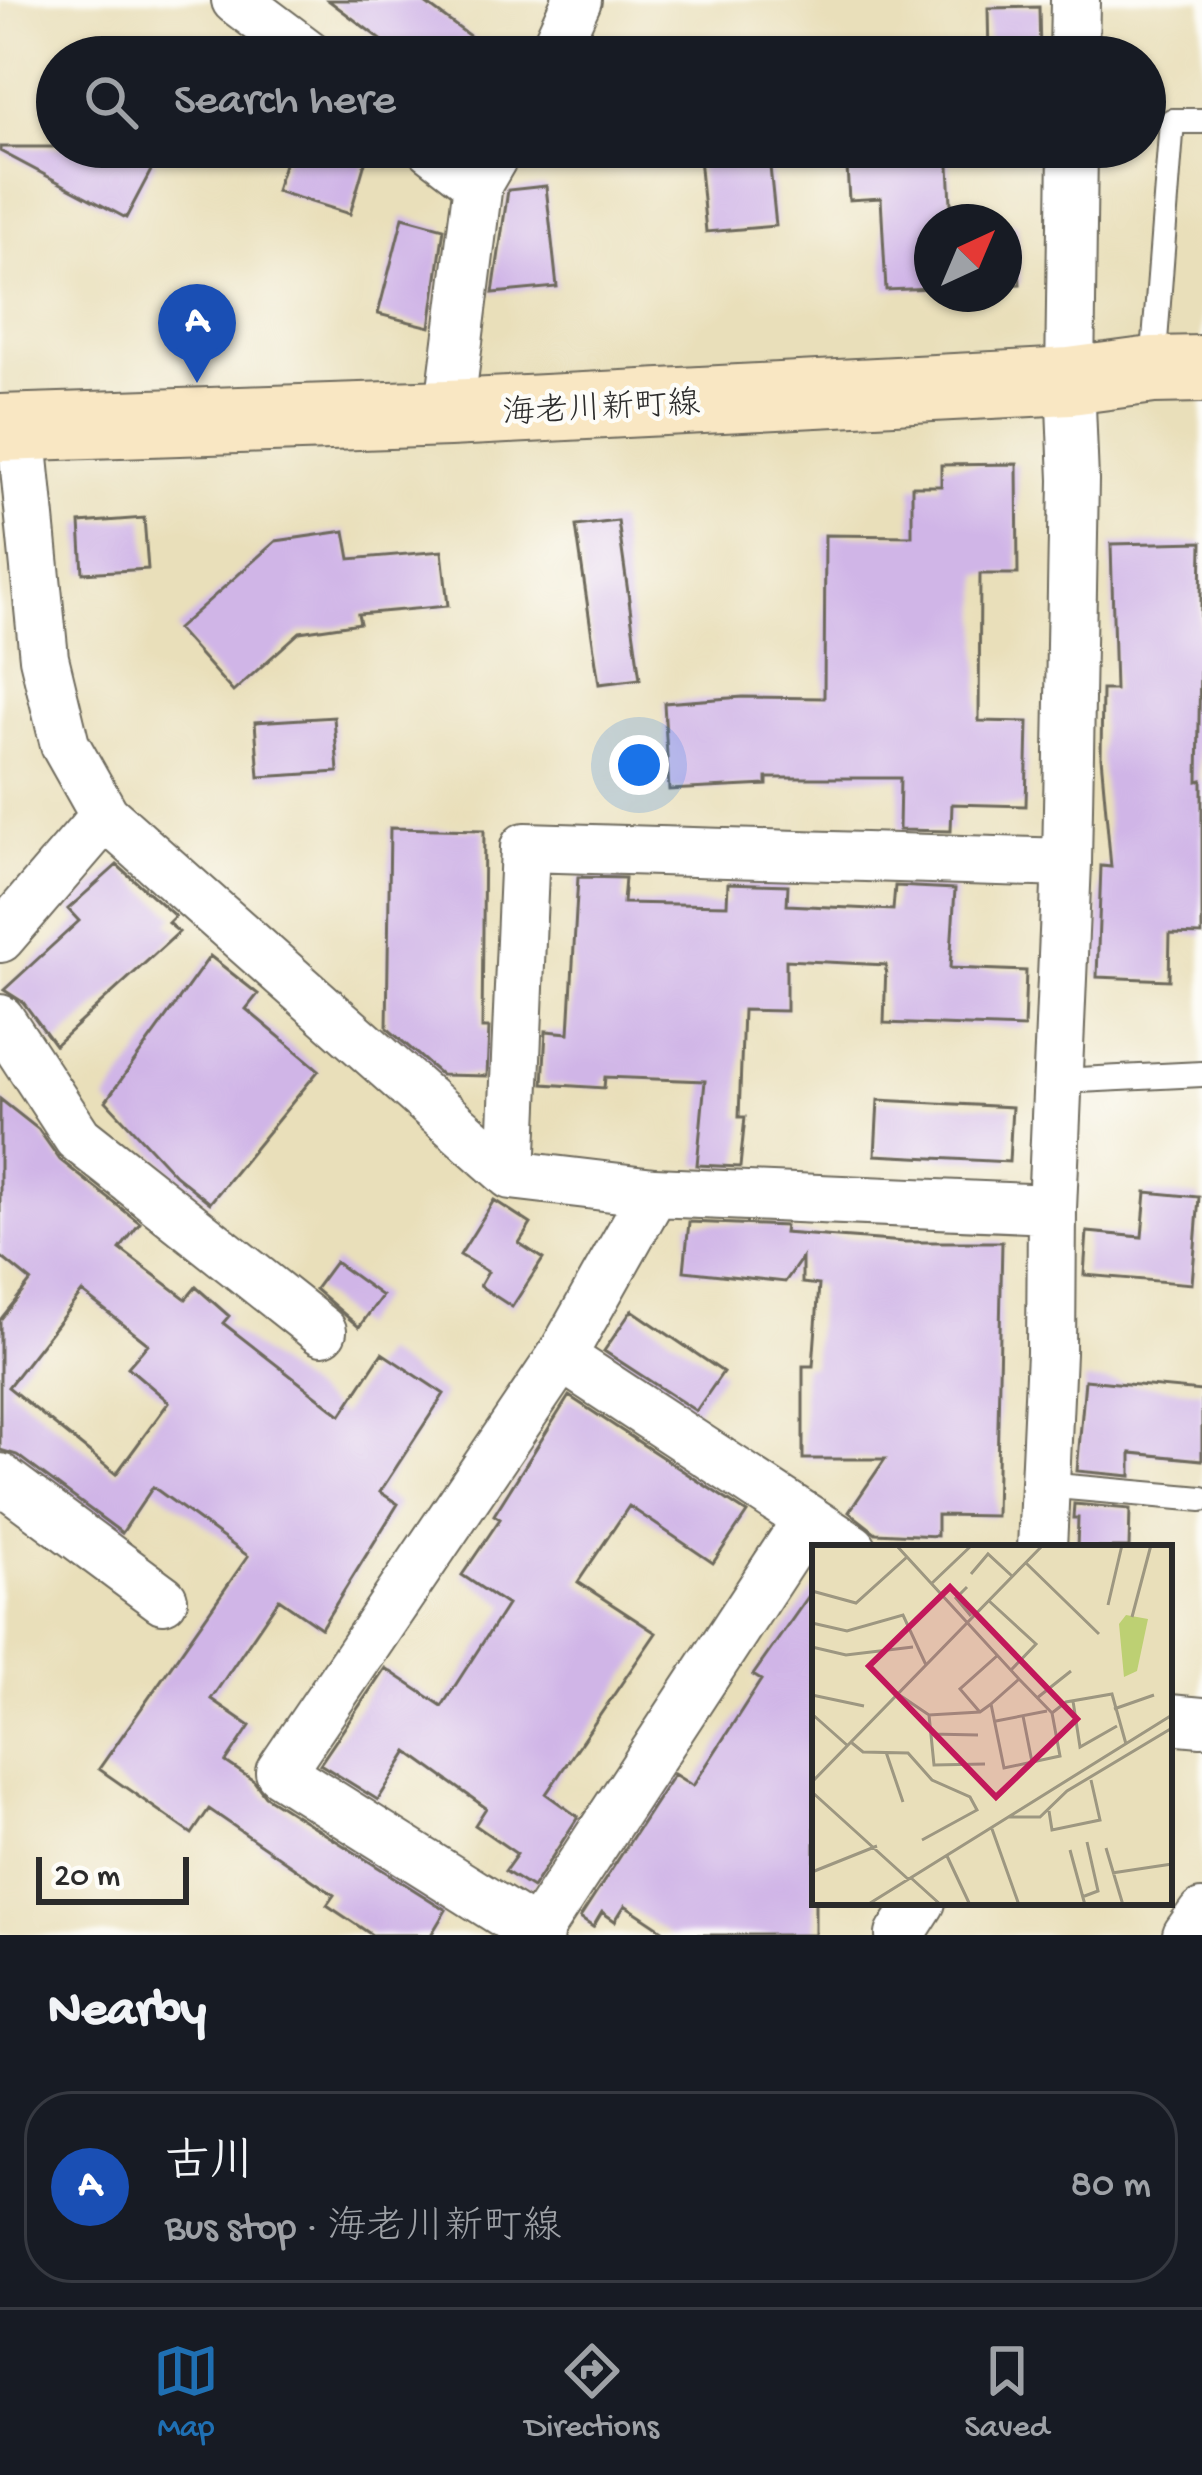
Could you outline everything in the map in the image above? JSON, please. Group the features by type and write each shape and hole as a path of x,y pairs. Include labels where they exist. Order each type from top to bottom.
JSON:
{"main road":[{"name":"海老川新町線","path":"11,428 448,413 1070,381 1178,370"}],"street":[{"path":"236,0 284,36"},
{"path":"561,36 577,0"},
{"path":"1074,36 1075,0"},
{"path":"448,413 489,168"},
{"path":"1042,1545 1067,863 1074,480 1073,168"},
{"path":"11,428 44,658 64,746 106,816 511,1175 654,1192 1052,1209"},
{"path":"0,938 106,816"},
{"path":"511,1175 525,847 1067,863"},
{"path":"0,1019 78,1138 322,1331"},
{"path":"654,1192 561,1357 280,1772 538,1934 807,1520"},
{"path":"561,1357 847,1545"},
{"path":"0,1478 164,1599"},
{"path":"1172,1719 1202,1722"},
{"path":"900,1935 920,1905"},
{"path":"1187,1935 1202,1914"}],"lane":[{"path":"1178,370 1172,121 1202,121"},
{"path":"1058,1082 1202,1074"},
{"path":"1045,1485 1202,1498"}],"building":[{"path":"328,0 421,0 470,36 376,36"},
{"path":"1039,7 1040,36 989,36 988,8"},
{"path":"0,147 36,147 36,168 152,168 126,218 0,151"},
{"path":"283,168 363,168 350,214 276,191"},
{"path":"700,168 770,168 776,226 706,232"},
{"path":"847,168 949,168 951,204 914,204 914,289 886,290 881,198 849,200"},
{"path":"546,186 557,287 493,293 508,190"},
{"path":"403,217 444,228 430,327 378,314"},
{"path":"1017,464 1018,574 980,574 979,721 1028,722 1026,806 952,804 951,831 899,830 900,778 767,778 767,785 669,790 664,703 824,698 825,535 912,536 912,486 941,486 941,465"},
{"path":"144,518 148,569 83,573 80,523"},
{"path":"618,521 640,679 599,684 576,526"},
{"path":"345,531 350,559 442,551 448,606 358,614 360,623 300,632 233,692 177,629 276,541"},
{"path":"1202,542 1198,781 1202,780 1202,935 1170,934 1169,980 1097,977 1101,866 1111,867 1101,757 1102,690 1115,690 1111,544"},
{"path":"334,717 338,772 259,777 255,722"},
{"path":"390,828 484,830 482,1028 489,1028 487,1076 441,1075 387,1028"},
{"path":"117,865 175,916 168,923 179,932 55,1045 23,1002 4,990 79,921 68,909"},
{"path":"578,877 625,878 623,903 727,905 728,883 788,885 787,905 893,910 895,886 955,889 950,968 1026,971 1024,1028 884,1023 886,965 786,960 786,1011 743,1010 739,1117 745,1117 740,1167 697,1165 705,1081 605,1077 604,1088 543,1084 546,1031 569,1033"},
{"path":"210,956 258,994 246,1009 319,1070 210,1203 175,1175 106,1101"},
{"path":"0,1099 38,1129 60,1160 140,1223 120,1249 186,1299 196,1287 229,1316 223,1323 341,1415 382,1353 444,1394 380,1492 398,1504 321,1628 279,1599 211,1699 250,1726 226,1762 254,1781 265,1796 446,1910 431,1935 372,1935 327,1905 334,1895 209,1809 192,1834 99,1769 248,1556 153,1487 122,1533 17,1455 0,1450 0,1320 31,1281 0,1256","holes":["82,1292 148,1344 128,1367 169,1402 116,1474 8,1387"]},
{"path":"878,1100 1012,1107 1009,1162 875,1155"},
{"path":"1146,1192 1199,1197 1192,1284 1084,1275 1087,1232 1142,1237"},
{"path":"494,1200 531,1224 519,1243 543,1259 512,1307 480,1286 488,1272 460,1255"},
{"path":"689,1222 785,1226 784,1233 905,1242 1002,1242 996,1516 937,1515 937,1536 876,1533 849,1512 885,1459 803,1459 803,1366 813,1366 819,1285 802,1283 802,1258 785,1282 684,1271"},
{"path":"335,1262 382,1296 359,1327 315,1289"},
{"path":"632,1310 723,1372 696,1411 604,1351"},
{"path":"1085,1380 1202,1391 1202,1460 1131,1453 1131,1476 1077,1471"},
{"path":"569,1396 747,1513 713,1563 629,1506 578,1582 656,1633 546,1794 578,1817 532,1888 505,1871 517,1854 475,1825 486,1808 408,1752 378,1800 320,1764 385,1668 442,1706 507,1605 462,1575 500,1519 494,1515"},
{"path":"1074,1504 1130,1509 1129,1545 1077,1545 1078,1518 1073,1518"},
{"path":"812,1591 815,1935 670,1935 625,1905 615,1921 602,1912 593,1927 580,1918 674,1774 693,1786 761,1680 753,1675"}],"place":[{"name":"古川","path":"197,383"}]}
